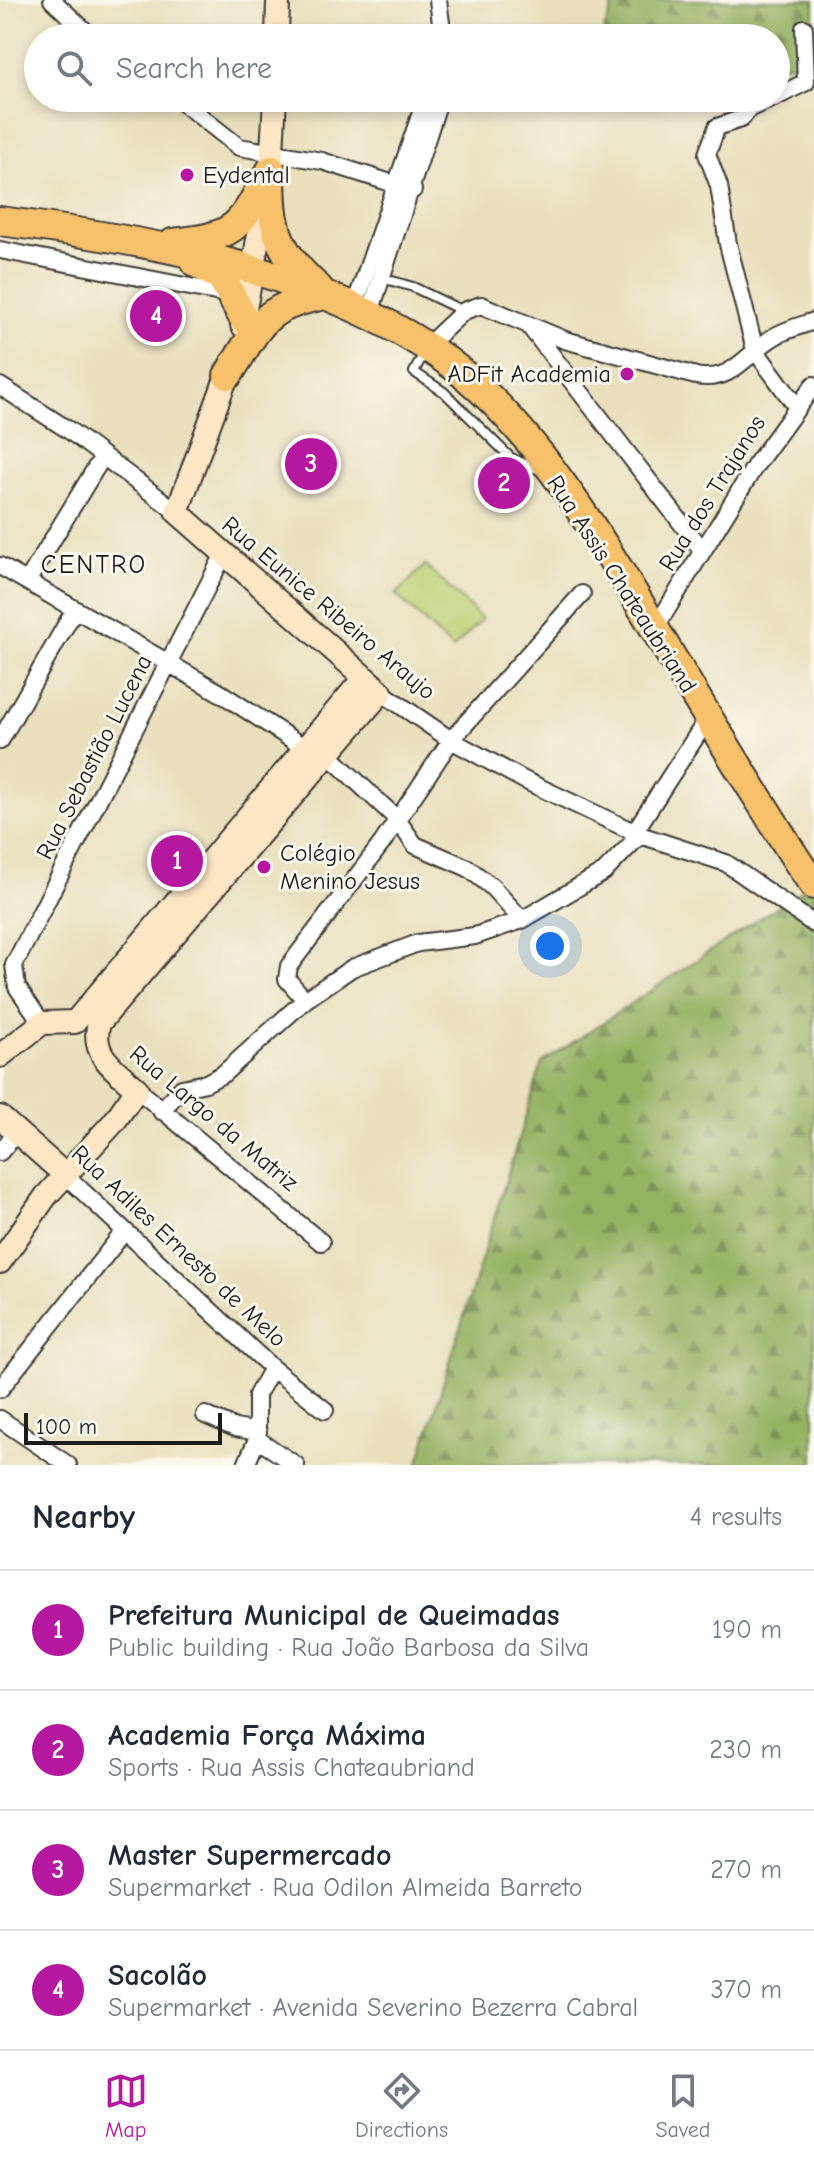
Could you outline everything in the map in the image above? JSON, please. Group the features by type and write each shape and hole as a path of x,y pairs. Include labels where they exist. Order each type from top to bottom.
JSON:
{"highway":[{"path":"0,221 160,244 221,236 242,223 272,160"},
{"path":"272,160 273,226 294,267 326,295"},
{"path":"160,244 221,277 238,307"},
{"name":"Rua Assis Chateaubriand","path":"160,244 326,295 362,312 426,347 467,396 531,444 615,564 814,885"},
{"path":"228,375 273,309 326,295"}],"street":[{"path":"52,0 78,24"},
{"path":"277,24 278,0"},
{"path":"431,0 433,24"},
{"path":"438,0 441,24"},
{"path":"790,90 806,82 804,28"},
{"path":"195,112 239,147 272,160 340,166 406,188"},
{"path":"177,512 228,375 238,307 252,272 272,160 274,112"},
{"path":"362,312 382,278 423,112"},
{"path":"362,312 435,112"},
{"path":"747,112 741,119 717,127 707,154 719,186 728,244 755,350 796,406"},
{"path":"0,250 238,307"},
{"path":"426,347 464,311 481,305 530,327 707,378 727,375 776,335 814,321"},
{"path":"530,327 703,551"},
{"name":"Rua dos Trajanos","path":"654,630 796,406 814,385"},
{"name":"Rua Eunice Ribeiro Araujo","path":"0,386 103,456 177,512 372,685 451,740 524,780 638,833 726,863 814,924"},
{"path":"28,580 103,456"},
{"name":"Rua Sebastião Lucena","path":"42,1023 6,970 224,554"},
{"path":"0,566 315,747 396,818 415,845 468,868 492,887 522,920"},
{"path":"305,1000 287,979 289,966 382,843 451,740 582,594"},
{"path":"1,739 75,609"},
{"path":"4,1057 42,1023 75,1022 372,685"},
{"path":"161,1111 182,1088 206,1083 223,1074 305,1000 369,959 432,939 475,936 522,920 604,872 638,833 708,718"},
{"name":"Rua Largo da Matriz","path":"315,747 99,1023 95,1040 100,1056 161,1111 321,1242"},
{"path":"0,1262 64,1174 114,1122 137,1089"},
{"name":"Rua Adiles Ernesto de Melo","path":"0,1117 272,1368 325,1410"},
{"path":"0,1152 17,1132"},
{"path":"0,1389 123,1233"},
{"path":"246,1465 257,1436 257,1395 272,1368"},
{"path":"205,1415 257,1436 296,1465"},
{"path":"0,1419 68,1465"}],"lane":[{"path":"382,278 413,287 464,311"}],"green space":[{"path":"615,0 814,0 814,60 790,64 790,24 606,24"},
{"path":"425,565 482,619 453,649 396,595"},
{"path":"814,882 814,1465 418,1465 542,1063"}],"place":[{"name":"Eydental","path":"187,175"},
{"name":"Sacolão","path":"156,316"},
{"name":"ADFit Academia","path":"627,374"},
{"name":"Master Supermercado","path":"311,464"},
{"name":"Academia Força Máxima","path":"504,483"},
{"name":"Prefeitura Municipal de Queimadas","path":"177,861"},
{"name":"Colégio Menino Jesus","path":"264,867"}],"district":[{"name":"CENTRO","path":"94,565"}]}
